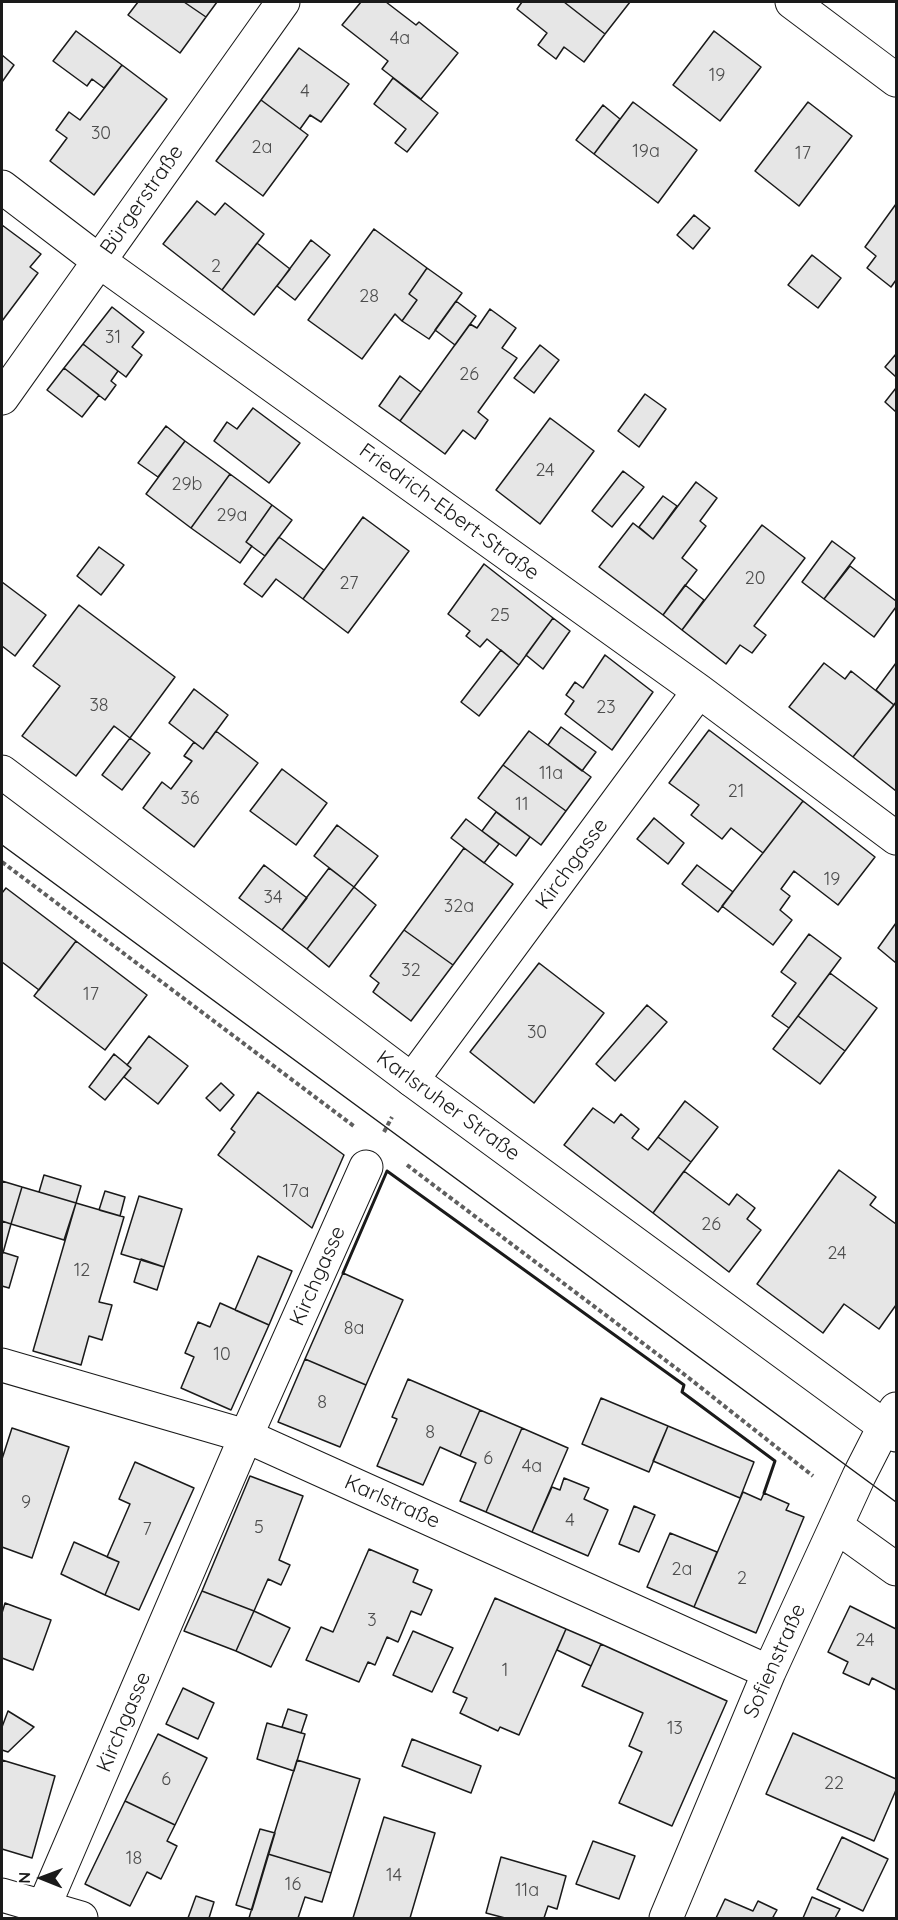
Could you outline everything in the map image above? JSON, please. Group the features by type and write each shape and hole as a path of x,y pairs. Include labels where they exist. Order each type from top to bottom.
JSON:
{"street":[{"name":"Bürgerstraße","path":"2,398 282,2"},
{"path":"792,2 897,80"},
{"name":"Friedrich-Ebert-Straße","path":"2,187 99,261 699,691 897,838"},
{"name":"Kirchgasse","path":"412,1080 699,691"},
{"name":"Karlsruher Straße","path":"2,772 412,1080 892,1424"},
{"name":"Kirchgasse","path":"41,1913 246,1436 372,1156"},
{"name":"Karlstraße","path":"2,1365 246,1436 769,1672"},
{"name":"Sofienstraße","path":"666,1918 769,1672 841,1514 892,1424"},
{"path":"841,1514 897,1569"},
{"path":"2,1895 41,1913 81,1918"}],"path":[{"path":"2,862 372,1156 675,1368 841,1514"},
{"path":"372,1156 412,1080"}],"building":[{"path":"138,2 184,2 206,17 180,53 128,15"},
{"path":"184,2 217,2 206,17"},
{"path":"361,2 386,2 416,25 419,22 458,53 421,99 382,69 388,61 342,25"},
{"path":"522,2 564,2 605,34 584,62 564,47 556,59 538,45 547,33 517,9"},
{"path":"564,2 630,2 605,34"},
{"path":"76,31 122,65 104,88 92,79 87,86 53,61"},
{"path":"714,31 761,67 720,121 673,85"},
{"path":"299,48 349,84 321,122 310,115 300,129 261,100"},
{"path":"2,55 14,65 2,82"},
{"path":"122,65 167,99 94,195 50,161 67,138 56,130 69,112 80,120"},
{"path":"393,78 438,113 407,152 395,143 406,129 374,104"},
{"path":"261,100 308,135 263,196 216,161"},
{"path":"633,102 697,150 658,203 594,154"},
{"path":"808,102 852,136 799,206 755,171"},
{"path":"603,105 620,119 594,154 576,140"},
{"path":"197,201 215,215 225,203 264,234 222,290 163,244"},
{"path":"896,204 896,280 891,287 867,268 876,256 865,247"},
{"path":"694,215 710,228 693,249 677,235"},
{"path":"2,225 41,254 30,267 38,273 2,321"},
{"path":"374,229 427,268 409,294 417,300 402,321 395,314 362,359 308,320"},
{"path":"311,240 330,255 295,300 277,286"},
{"path":"257,243 290,269 254,315 222,290"},
{"path":"812,255 841,278 818,308 788,285"},
{"path":"427,268 462,293 429,339 402,321 417,300 409,294"},
{"path":"456,301 476,316 455,345 435,330"},
{"path":"112,307 144,332 132,347 142,355 126,377 83,344"},
{"path":"490,309 516,328 502,348 517,358 478,412 488,420 475,439 463,430 445,454 400,421 470,324 477,328"},
{"path":"83,344 118,371 111,381 116,385 105,400 64,368"},
{"path":"540,345 559,360 534,393 514,378"},
{"path":"896,354 896,377 885,367"},
{"path":"64,368 99,395 82,417 47,390"},
{"path":"400,376 421,392 400,421 379,406"},
{"path":"896,388 896,412 885,402"},
{"path":"645,394 666,409 639,447 618,431"},
{"path":"253,408 300,443 269,483 214,441 227,422 237,429"},
{"path":"550,418 594,451 540,524 496,490"},
{"path":"166,426 185,441 158,477 138,463"},
{"path":"185,441 230,474 191,528 146,494"},
{"path":"623,471 644,487 612,527 592,511"},
{"path":"230,474 272,505 246,542 252,546 240,563 191,528"},
{"path":"696,482 717,498 700,521 706,526 682,558 697,570 663,615 599,567 633,523 653,539"},
{"path":"663,496 677,506 653,539 639,527"},
{"path":"272,505 292,520 265,556 246,542"},
{"path":"363,517 409,551 348,633 303,599"},
{"path":"762,525 805,558 754,626 766,635 752,653 740,645 726,664 682,630"},
{"path":"279,537 324,570 303,599 276,579 262,597 244,584"},
{"path":"832,541 855,558 824,599 802,582"},
{"path":"99,547 124,565 101,595 77,576"},
{"path":"484,564 553,618 519,665 487,639 480,647 466,636 470,631 448,614"},
{"path":"850,566 896,601 896,607 874,637 824,599"},
{"path":"2,582 46,615 15,656 2,646"},
{"path":"685,585 704,600 682,630 663,615"},
{"path":"79,605 175,677 130,738 114,726 76,776 22,736 60,686 33,666"},
{"path":"553,618 570,631 543,669 526,655"},
{"path":"501,650 519,665 479,716 461,702"},
{"path":"605,655 653,692 612,750 565,714 574,701 566,695 575,682 583,688"},
{"path":"824,663 845,679 851,671 894,705 853,757 789,707"},
{"path":"896,663 896,702 894,705 876,690"},
{"path":"194,689 228,715 203,749 169,723"},
{"path":"896,702 896,791 853,757"},
{"path":"561,727 596,752 582,771 548,745"},
{"path":"709,730 803,801 763,853 731,828 722,839 691,815 699,805 669,783"},
{"path":"216,731 258,763 194,847 143,808 162,782 171,789 192,761 184,756 194,742 203,749"},
{"path":"529,731 591,777 566,811 503,765"},
{"path":"130,738 150,753 122,790 102,775"},
{"path":"503,765 566,811 541,845 478,798"},
{"path":"282,769 327,803 296,845 250,811"},
{"path":"803,801 875,857 838,905 794,871 781,889 790,896 780,910 792,920 773,945 722,906"},
{"path":"496,812 530,837 516,856 482,831"},
{"path":"654,818 684,843 668,864 637,839"},
{"path":"466,819 499,844 484,863 451,838"},
{"path":"337,825 378,856 354,887 314,856"},
{"path":"464,848 513,884 453,965 404,930"},
{"path":"264,865 307,898 282,930 239,898"},
{"path":"697,865 733,892 718,912 682,884"},
{"path":"329,868 354,887 307,949 282,930"},
{"path":"354,887 376,905 329,967 307,949"},
{"path":"6,888 76,941 39,990 2,962 2,893"},
{"path":"896,923 896,963 878,948"},
{"path":"404,930 453,965 411,1021 373,992 379,983 370,976"},
{"path":"809,934 841,958 789,1028 772,1016 796,983 781,972"},
{"path":"76,941 147,995 105,1050 34,996"},
{"path":"539,963 604,1013 534,1103 470,1052"},
{"path":"830,973 877,1008 845,1051 798,1016"},
{"path":"647,1005 667,1022 615,1081 596,1064"},
{"path":"798,1016 845,1051 820,1084 773,1049"},
{"path":"149,1036 188,1066 158,1104 124,1077 131,1068 127,1065"},
{"path":"114,1054 131,1068 105,1100 89,1087"},
{"path":"221,1083 234,1095 220,1111 206,1098"},
{"path":"258,1092 344,1155 312,1228 218,1155 235,1132 231,1129"},
{"path":"685,1101 718,1127 691,1162 658,1137"},
{"path":"593,1108 614,1123 621,1114 639,1129 632,1138 648,1150 658,1137 691,1162 653,1213 564,1145"},
{"path":"839,1170 876,1197 870,1205 896,1224 896,1305 879,1329 844,1304 823,1333 757,1284"},
{"path":"684,1171 729,1205 737,1194 755,1208 747,1219 761,1230 729,1272 653,1213"},
{"path":"44,1175 81,1186 76,1203 39,1192"},
{"path":"2,1181 22,1187 11,1224 2,1221"},
{"path":"22,1187 76,1203 64,1240 11,1224"},
{"path":"105,1191 125,1197 120,1216 99,1210"},
{"path":"139,1196 182,1209 164,1267 121,1254"},
{"path":"76,1203 124,1217 99,1302 112,1305 102,1340 89,1336 81,1365 33,1351"},
{"path":"2,1221 11,1224 3,1253 2,1252"},
{"path":"2,1252 18,1257 9,1288 2,1286"},
{"path":"258,1256 292,1271 269,1325 235,1310"},
{"path":"141,1259 164,1267 157,1290 134,1282"},
{"path":"343,1273 403,1300 366,1385 305,1359"},
{"path":"220,1303 269,1325 231,1410 181,1388 194,1357 185,1353 198,1322 210,1327"},
{"path":"305,1359 366,1385 340,1447 278,1422"},
{"path":"408,1379 480,1410 460,1456 440,1447 423,1485 377,1466 397,1419 392,1417"},
{"path":"601,1398 668,1426 649,1472 582,1444"},
{"path":"480,1410 522,1428 486,1512 460,1501 476,1463 460,1456"},
{"path":"668,1426 754,1462 740,1498 653,1461"},
{"path":"12,1428 69,1447 32,1558 2,1547 2,1459"},
{"path":"522,1428 568,1448 532,1532 486,1512"},
{"path":"135,1462 194,1488 139,1610 105,1595 119,1562 107,1557 130,1504 119,1499"},
{"path":"250,1476 303,1496 279,1560 290,1565 281,1585 268,1579 254,1611 202,1591"},
{"path":"564,1478 589,1488 584,1499 608,1510 588,1556 532,1532 552,1487 560,1490"},
{"path":"743,1492 761,1500 764,1493 789,1504 786,1510 804,1517 756,1633 694,1607"},
{"path":"634,1506 655,1515 639,1552 619,1544"},
{"path":"670,1533 717,1552 694,1607 647,1587"},
{"path":"74,1542 119,1562 105,1595 61,1574"},
{"path":"369,1549 418,1570 413,1582 432,1590 421,1615 411,1611 398,1642 387,1637 375,1665 368,1662 359,1682 306,1660 321,1627 333,1632"},
{"path":"202,1591 254,1611 236,1651 184,1631"},
{"path":"495,1598 566,1629 519,1735 500,1727 498,1731 460,1713 467,1698 453,1692"},
{"path":"5,1603 51,1620 33,1670 2,1658 2,1613"},
{"path":"850,1606 896,1629 896,1690 872,1678 869,1685 843,1673 848,1662 828,1652"},
{"path":"254,1611 290,1628 271,1667 236,1651"},
{"path":"566,1629 601,1644 591,1666 557,1650"},
{"path":"413,1631 453,1648 432,1692 393,1675"},
{"path":"601,1644 727,1701 672,1826 619,1803 642,1752 629,1746 643,1713 582,1686"},
{"path":"183,1688 214,1703 198,1739 166,1724"},
{"path":"288,1709 307,1715 301,1733 282,1727"},
{"path":"8,1711 34,1727 8,1752 2,1750 2,1727"},
{"path":"267,1723 305,1734 294,1771 257,1759"},
{"path":"793,1733 896,1779 896,1790 874,1841 766,1794"},
{"path":"158,1734 207,1758 175,1825 125,1801"},
{"path":"412,1739 481,1766 471,1793 402,1766"},
{"path":"2,1760 55,1776 32,1858 2,1849"},
{"path":"297,1760 360,1779 331,1873 268,1854"},
{"path":"125,1801 175,1825 167,1841 177,1846 161,1879 147,1872 130,1906 85,1884"},
{"path":"384,1817 435,1833 410,1918 353,1918"},
{"path":"260,1829 275,1833 252,1910 236,1905"},
{"path":"842,1837 888,1859 863,1911 817,1889"},
{"path":"593,1841 635,1856 619,1899 576,1884"},
{"path":"268,1854 331,1873 322,1902 305,1897 298,1918 249,1918"},
{"path":"501,1857 566,1876 557,1909 548,1906 544,1918 505,1918 486,1913"},
{"path":"196,1896 214,1902 209,1918 188,1918"},
{"path":"812,1897 840,1909 835,1918 803,1918"},
{"path":"725,1899 753,1911 758,1901 777,1910 773,1917 775,1918 716,1918"}],"tram line":[{"path":"2,845 896,1502"}],"wall":[{"path":"343,1273 387,1171 684,1385 682,1392 775,1461 764,1493"}]}
